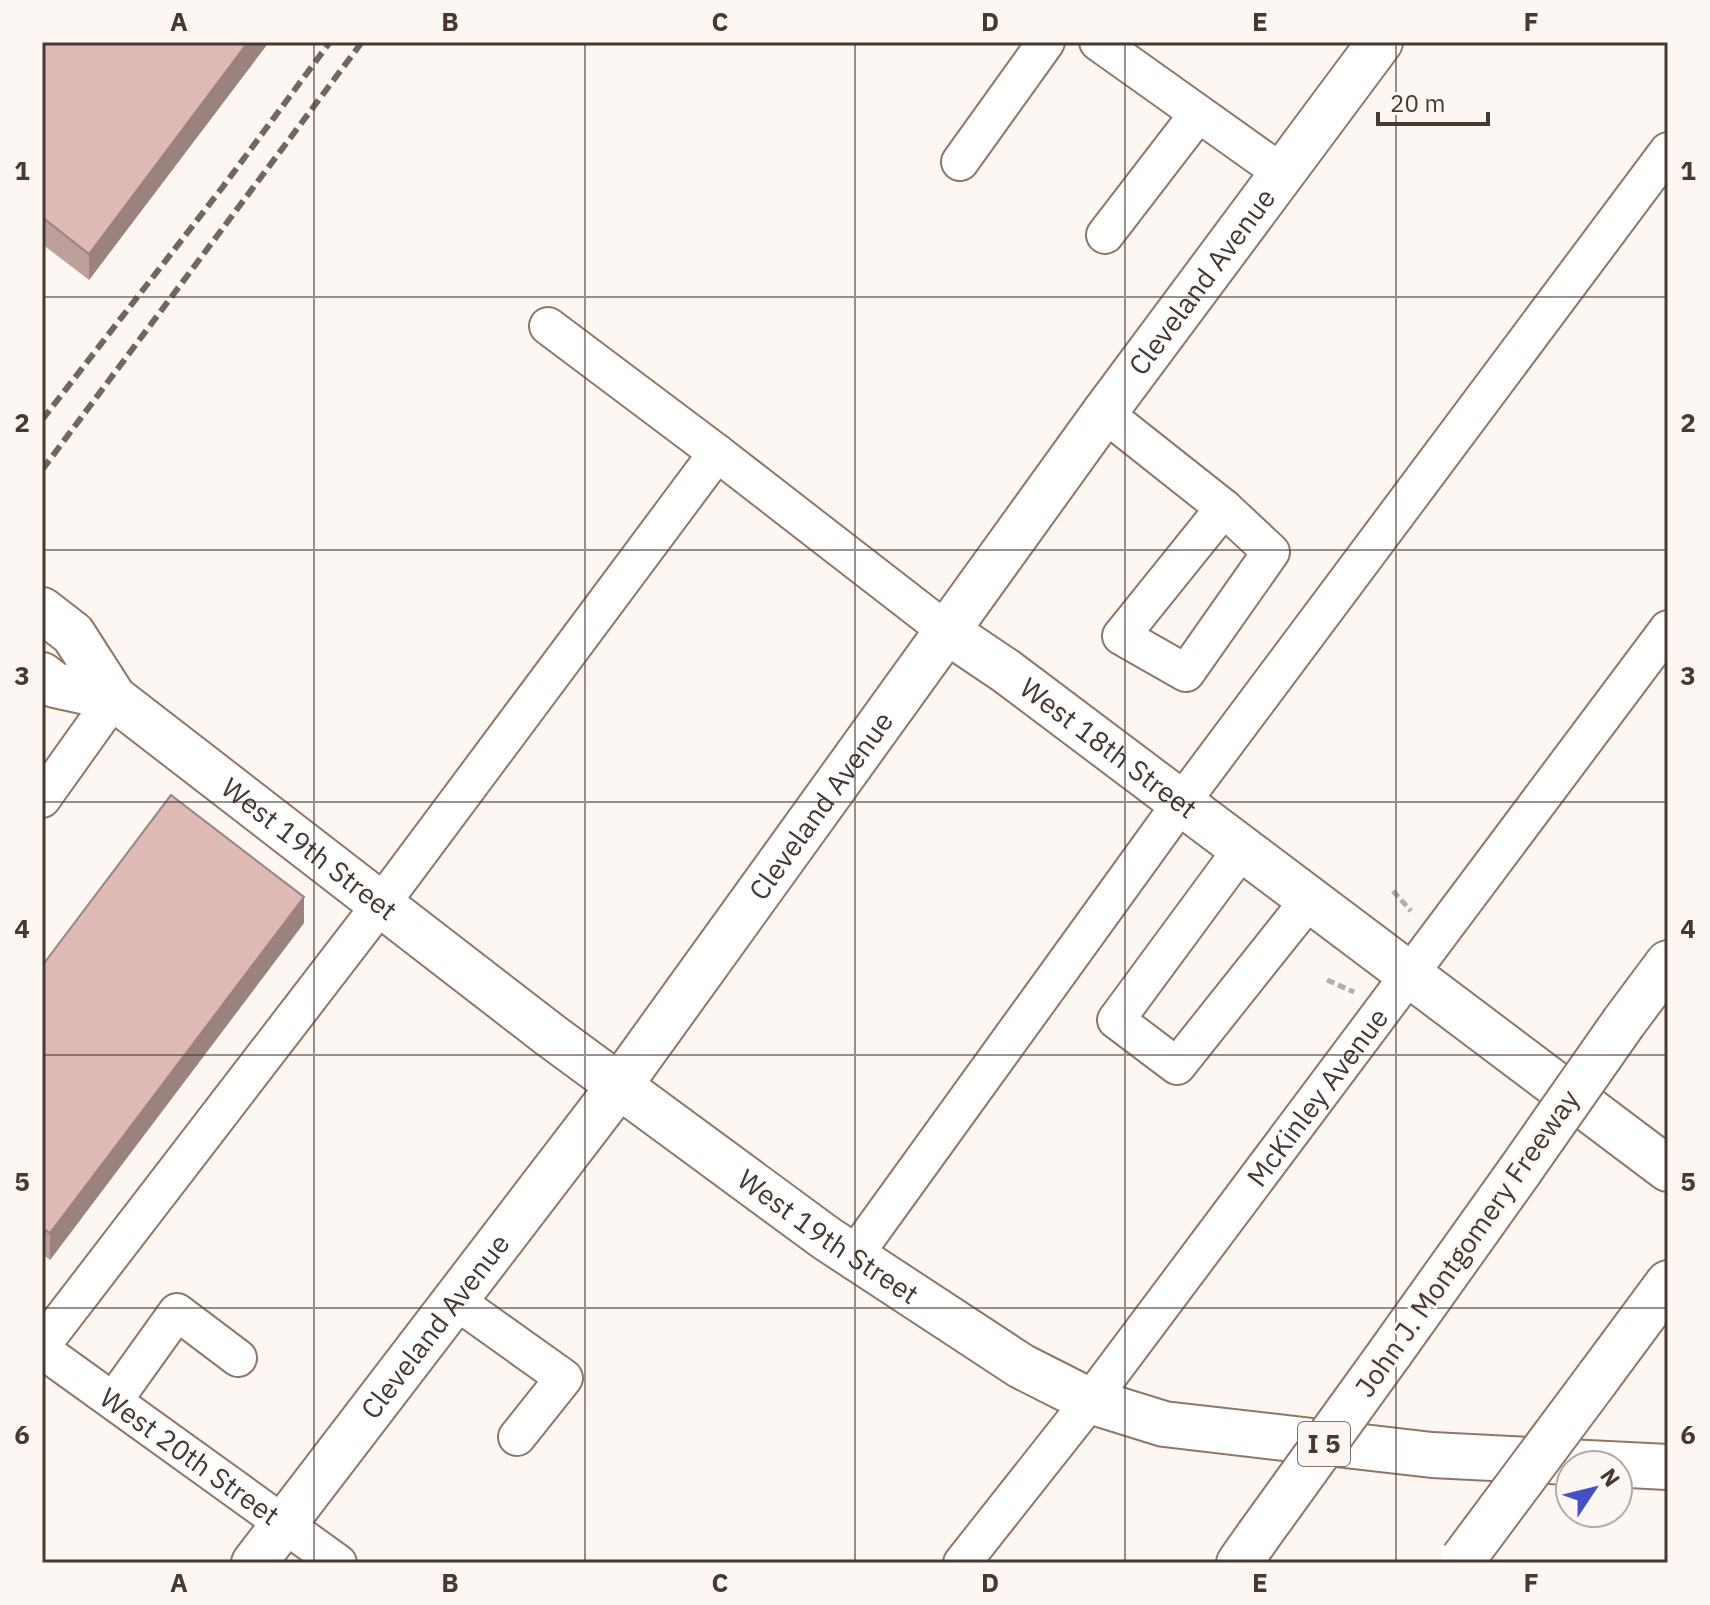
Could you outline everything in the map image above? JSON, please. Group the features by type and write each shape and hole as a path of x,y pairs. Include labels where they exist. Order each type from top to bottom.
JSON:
{"main road":[{"name":"Cleveland Avenue","path":"254,1563 619,1086 1104,413 1380,42"},
{"name":"West 19th Street","path":"42,610 73,634 114,698 619,1086 853,1257 1021,1366 1090,1401 1164,1424 1432,1455 1668,1467"},
{"name":"West 18th Street","path":"948,632 1006,671 1668,1169"},
{"name":"West 19th Street","path":"42,675 55,685 114,698"},
{"name":"John J. Montgomery Freeway","path":"1249,1549 1668,963"},
{"path":"1462,1561 1668,1283"}],"street":[{"path":"960,162 1046,42"},
{"path":"1098,42 1282,173"},
{"path":"1105,235 1198,114"},
{"path":"853,1257 1181,803 1668,151"},
{"name":"West 18th Street","path":"548,326 948,632"},
{"path":"1104,413 1224,508"},
{"path":"42,1348 381,904 717,453"},
{"name":"McKinley Avenue","path":"962,1563 1090,1401 1668,629"},
{"path":"42,799 114,698"},
{"path":"1242,849 1116,1020 1177,1066 1310,899"},
{"path":"456,1301 564,1378 517,1437"},
{"path":"114,1400 177,1312 238,1358"},
{"name":"West 20th Street","path":"42,1348 338,1563"}],"building":[{"path":"42,42 248,42 89,254 42,217"},
{"path":"171,795 304,897 50,1233 42,1228 42,966"}],"railway":[{"path":"42,420 222,188 330,42"},
{"path":"42,470 362,42"}]}
